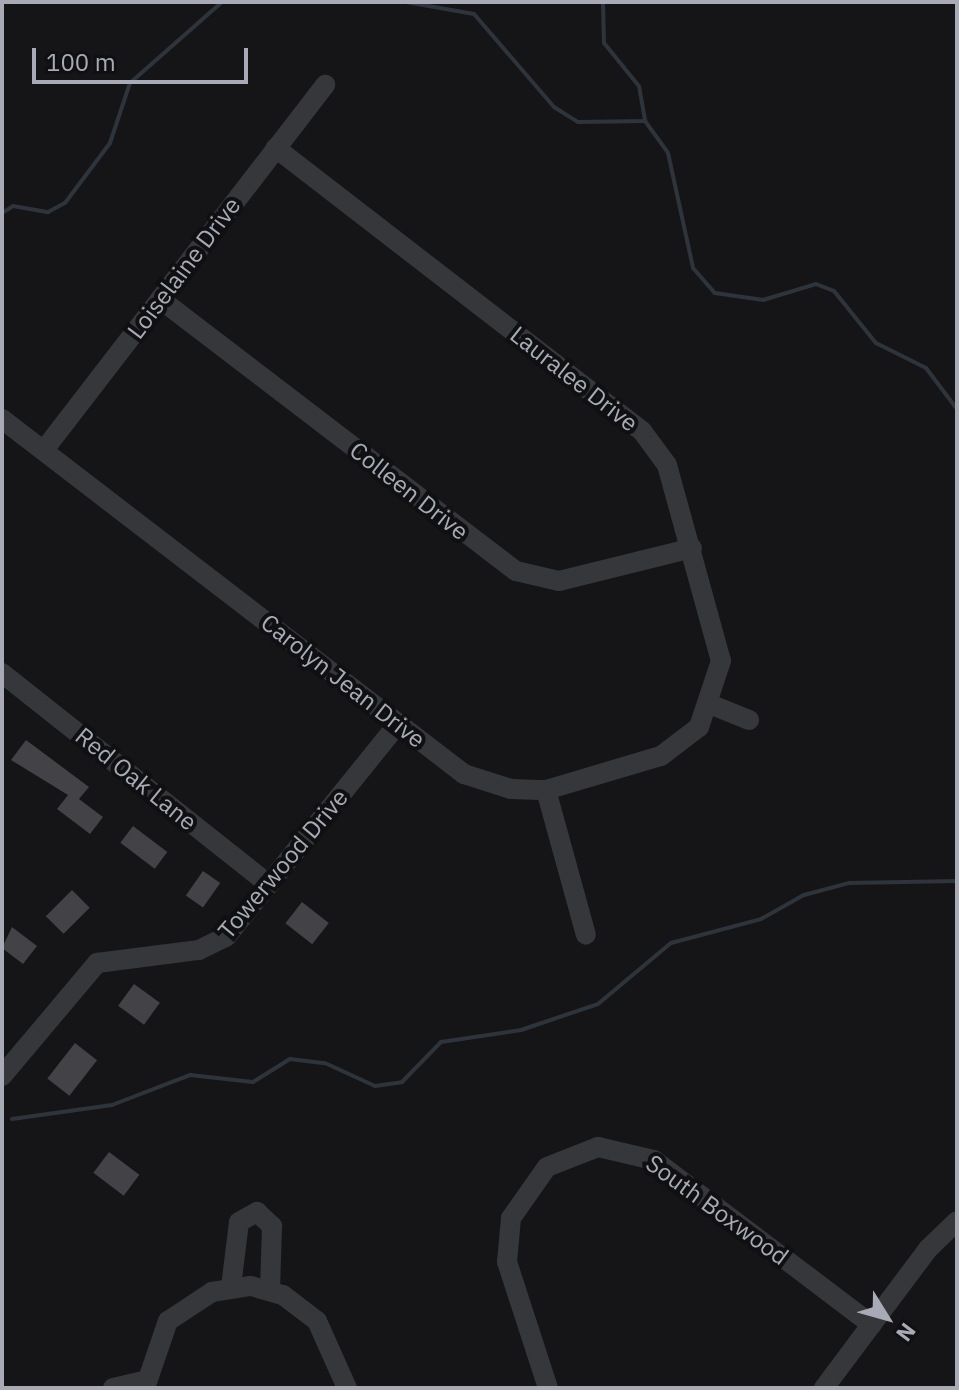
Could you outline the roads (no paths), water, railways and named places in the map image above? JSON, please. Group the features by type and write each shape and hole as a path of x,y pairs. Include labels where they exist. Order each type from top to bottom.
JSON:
{"street":[{"name":"Loiselaine Drive","path":"44,450 325,85"},
{"name":"Lauralee Drive","path":"276,148 642,431 667,465 721,661 712,705"},
{"name":"Colleen Drive","path":"160,299 516,571 559,581 692,548"},
{"name":"Carolyn Jean Drive","path":"2,419 464,774 511,789 546,790 661,756 699,727 712,705"},
{"name":"Red Oak Lane","path":"5,681 269,885"},
{"path":"712,705 749,720"},
{"name":"Towerwood Drive","path":"2,1076 97,963 214,946 269,885 398,724"},
{"path":"546,790 586,935"},
{"name":"South Boxwood","path":"548,1388 507,1262 511,1218 547,1167 598,1147 654,1160 872,1325"},
{"path":"231,1287 239,1222 257,1212 272,1226 270,1290"},
{"path":"824,1388 957,1221"},
{"path":"113,1388 144,1384 168,1321 187,1304 231,1287 270,1290 323,1329 347,1388"}],"waterway":[{"path":"2,213 13,206 48,212 65,203 110,143 130,83 222,2"},
{"path":"406,2 474,14 554,107 578,122 645,121"},
{"path":"603,2 604,43 639,86 645,121 668,153 693,268 715,293 763,300 816,284 834,291 876,343 926,368 957,409"},
{"path":"12,1119 112,1105 190,1075 253,1082 290,1059 325,1063 375,1086 402,1082 441,1042 521,1030 598,1004 671,943 761,919 804,895 849,883 957,881"}]}
